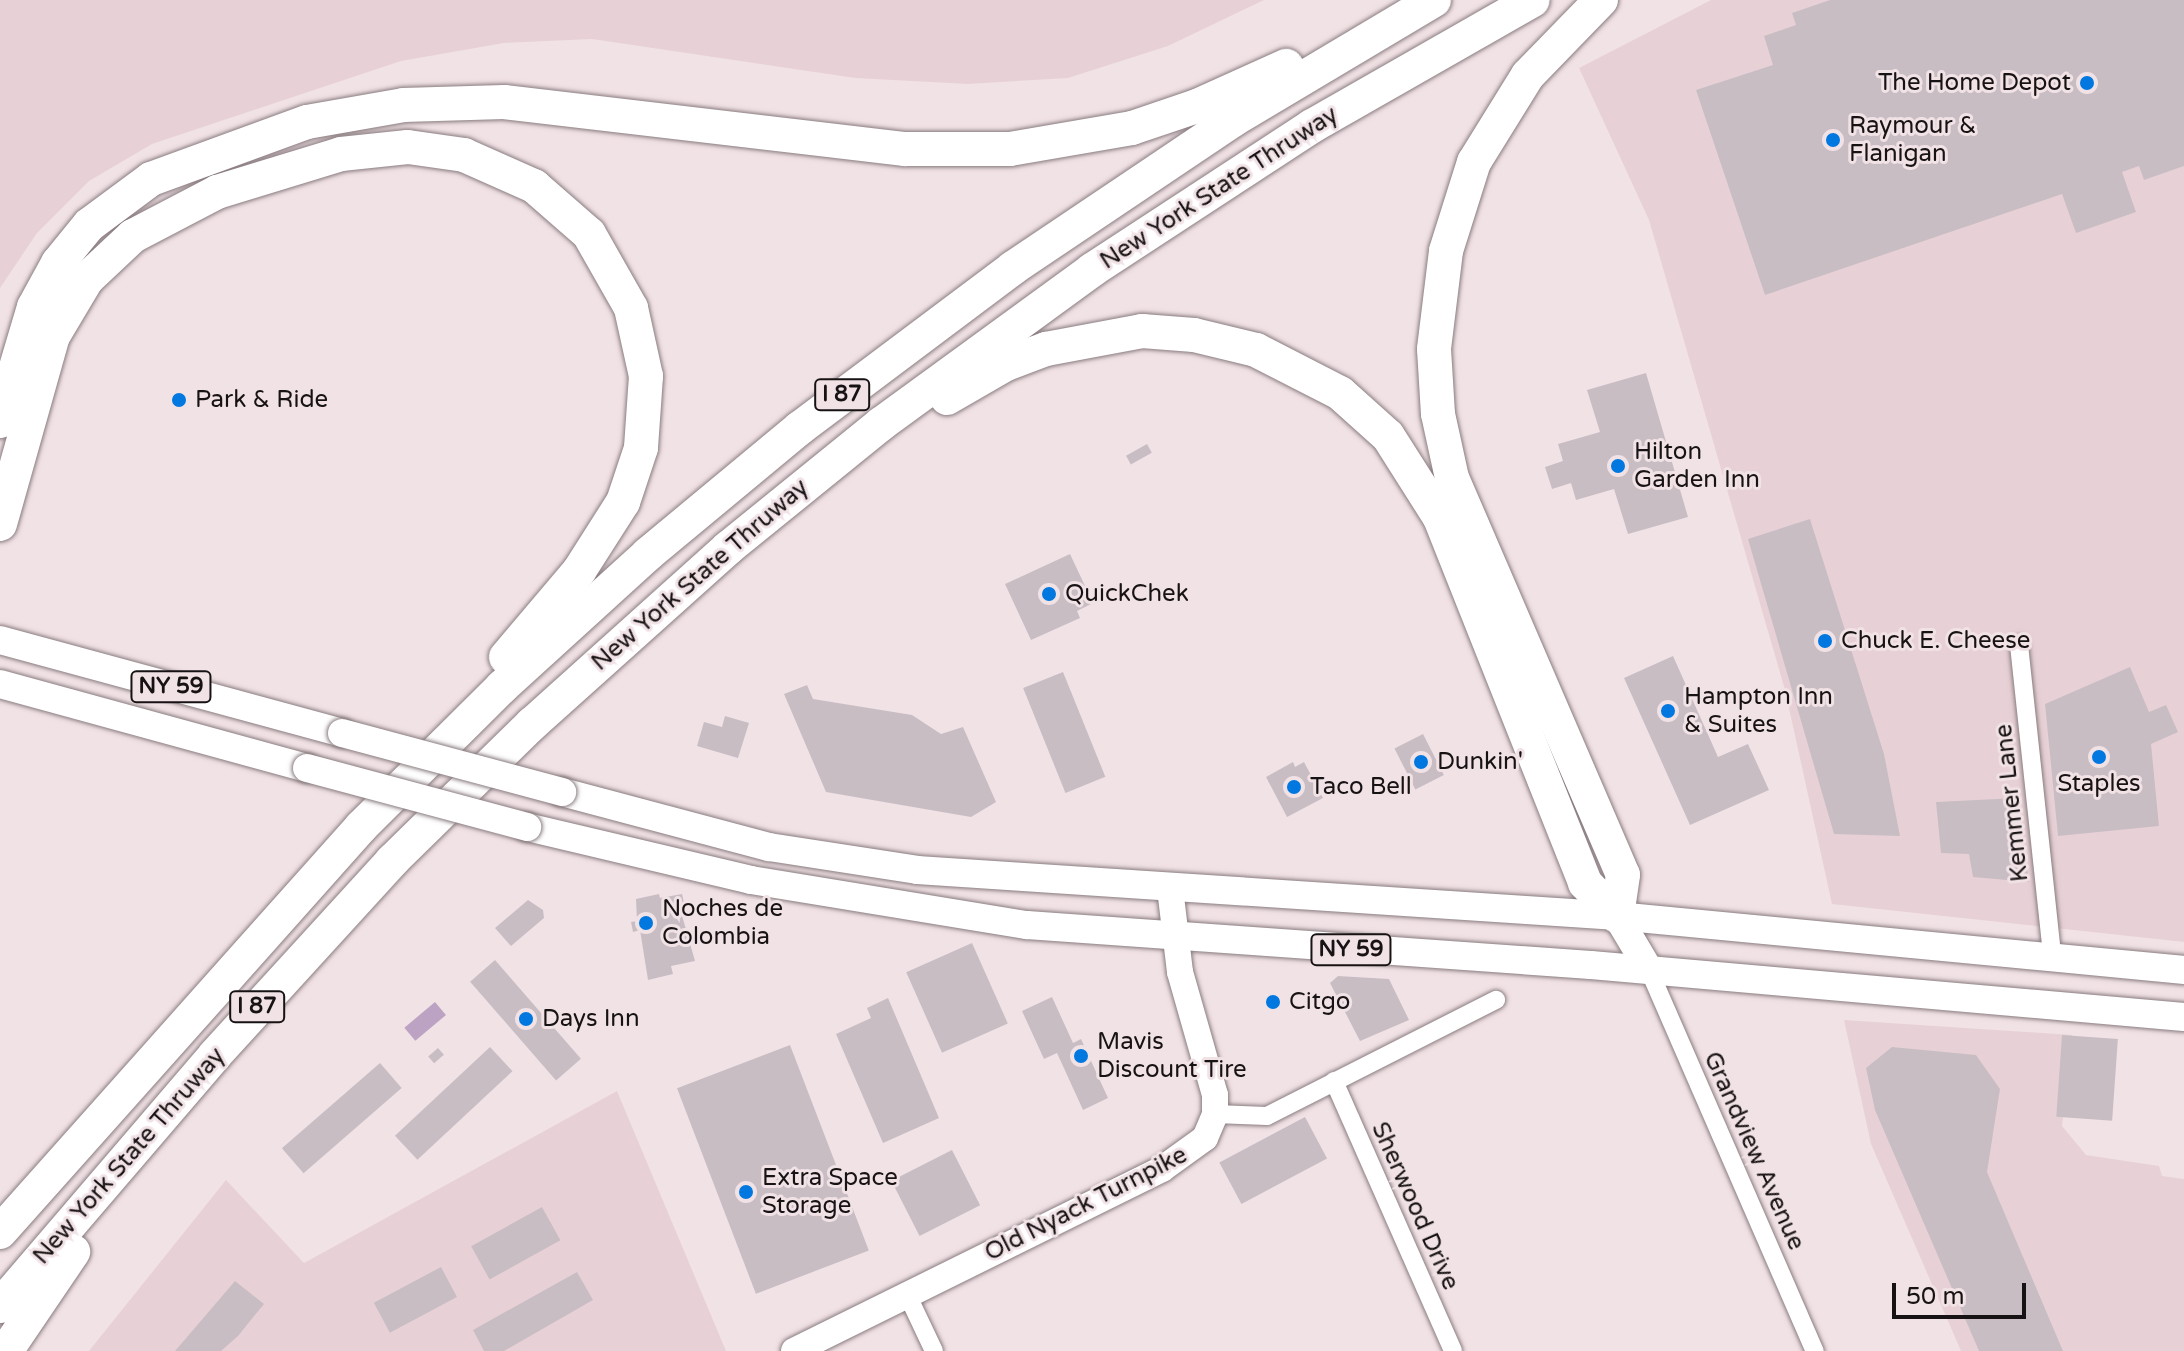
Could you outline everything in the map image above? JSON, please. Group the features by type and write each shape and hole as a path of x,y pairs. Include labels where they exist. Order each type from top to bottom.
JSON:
{"highway":[{"path":"0,421 34,307 58,263 89,225 151,179 307,122 403,105 504,102 905,149 1035,147 1109,134 1175,115 1428,0"},
{"name":"New York State Thruway","path":"0,1232 316,874 442,745 598,598 831,403 1122,192 1434,0"},
{"name":"New York State Thruway","path":"0,1306 258,1006 510,745 778,506 975,353 1147,232 1369,92 1533,0"},
{"path":"1601,0 1528,75 1474,162 1446,251 1434,349 1438,414 1452,478 1623,875 1617,916"},
{"path":"0,524 42,368 68,306 107,256 177,209 323,158 422,148 464,155 505,170 546,194 583,228 616,276 641,341 645,413 630,484 603,536 559,597 316,874"},
{"path":"778,506 987,374 1065,343 1130,332 1194,335 1287,363 1367,414 1423,486 1459,559 1585,883 1617,916"},
{"path":"6,1351 71,1254 258,1006"}],"main road":[{"name":"NY 59","path":"0,640 724,837 828,858 917,870 1617,916 2184,970"},
{"name":"NY 59","path":"0,684 527,827 862,901 1027,925 1649,970 2184,1017"},
{"path":"1617,916 1649,970"}],"street":[{"name":"Kemmer Lane","path":"2019,645 2052,956"},
{"path":"1170,888 1174,937 1215,1114 1267,1116 1496,1000"},
{"name":"Grandview Avenue","path":"1649,970 1815,1351"},
{"name":"Sherwood Drive","path":"1334,1081 1453,1351"},
{"name":"Old Nyack Turnpike","path":"794,1351 1170,1165 1205,1138 1215,1114"},
{"path":"907,1294 934,1351"}],"shaded area":[{"path":"0,0 1264,0 1168,46 1068,78 968,84 855,78 592,39 504,43 401,61 152,144 89,181 37,233 0,288"},
{"path":"1711,0 2184,0 2184,942 1832,904 1785,690 1649,220 1579,68"},
{"path":"435,1002 446,1015 415,1041 404,1028"},
{"path":"1844,1020 2072,1035 2062,1126 2086,1155 2159,1166 2162,1176 2184,1179 2184,1351 1961,1351 1871,1144"},
{"path":"617,1091 726,1351 89,1351 226,1180 304,1263"}],"building":[{"path":"1830,0 2184,0 2184,166 2144,180 2139,166 2122,172 2136,212 2076,233 2062,194 1765,295 1696,90 1773,65 1764,36 1796,25 1792,13"},
{"path":"1646,373 1688,517 1628,534 1614,489 1576,500 1571,483 1552,489 1545,467 1563,461 1558,444 1600,432 1587,390"},
{"path":"1147,444 1152,453 1131,464 1126,456"},
{"path":"1810,519 1884,754 1900,836 1834,834 1748,539"},
{"name":"QuickChek","path":"1070,554 1093,603 1077,611 1080,618 1031,640 1005,584"},
{"name":"Hampton Inn & Suites","path":"1673,656 1718,757 1748,744 1769,790 1690,825 1624,678"},
{"path":"2130,667 2149,712 2166,705 2178,732 2151,744 2159,826 2058,836 2045,704"},
{"name":"QuickChek","path":"1063,672 1105,777 1065,793 1023,688"},
{"path":"807,685 813,699 912,715 941,734 963,727 996,802 971,817 826,792 784,694"},
{"path":"725,716 749,723 738,758 697,746 704,722 722,727"},
{"path":"1423,734 1444,775 1415,790 1394,749"},
{"name":"Taco Bell","path":"1293,762 1295,767 1304,762 1323,798 1287,817 1266,777"},
{"path":"2017,798 2029,882 1973,877 1969,854 1941,853 1936,802"},
{"path":"659,894 660,898 682,894 686,911 681,912 695,961 671,966 673,974 648,980 640,930 633,932 631,922 637,921 636,899"},
{"path":"528,900 543,910 544,918 511,946 495,928"},
{"path":"972,943 1008,1023 942,1053 906,972"},
{"path":"495,960 581,1059 556,1081 470,982"},
{"path":"1338,976 1389,979 1409,1020 1360,1041 1330,983"},
{"path":"1052,997 1073,1043 1081,1039 1108,1098 1083,1110 1057,1053 1044,1059 1022,1011"},
{"path":"888,998 939,1118 883,1143 836,1034 871,1018 867,1008"},
{"path":"2062,1035 2118,1039 2112,1121 2056,1117"},
{"path":"790,1045 869,1250 756,1294 677,1088"},
{"path":"490,1047 513,1071 417,1160 395,1136"},
{"path":"1892,1047 1976,1055 2000,1089 1987,1172 2063,1351 1979,1351 1875,1110 1866,1068"},
{"path":"438,1048 444,1055 434,1063 428,1057"},
{"path":"380,1063 402,1088 304,1173 282,1148"},
{"path":"1305,1117 1327,1158 1241,1204 1219,1163"},
{"path":"952,1150 980,1205 920,1236 891,1181"},
{"path":"542,1207 560,1240 490,1280 471,1246"},
{"path":"441,1267 457,1297 390,1333 374,1303"},
{"path":"577,1272 593,1300 504,1351 484,1351 473,1330"},
{"path":"235,1281 264,1304 238,1336 221,1351 175,1351"}],"place":[{"name":"The Home Depot","path":"2087,83"},
{"name":"Raymour & Flanigan","path":"1833,140"},
{"name":"Park & Ride","path":"179,400"},
{"name":"Hilton Garden Inn","path":"1618,466"},
{"name":"QuickChek","path":"1049,594"},
{"name":"Chuck E. Cheese","path":"1825,641"},
{"name":"Hampton Inn & Suites","path":"1668,711"},
{"name":"Staples","path":"2099,757"},
{"name":"Dunkin'","path":"1421,762"},
{"name":"Taco Bell","path":"1294,787"},
{"name":"Noches de Colombia","path":"646,923"},
{"name":"Citgo","path":"1273,1002"},
{"name":"Days Inn","path":"526,1019"},
{"name":"Mavis Discount Tire","path":"1081,1056"},
{"name":"Extra Space Storage","path":"746,1192"}]}
